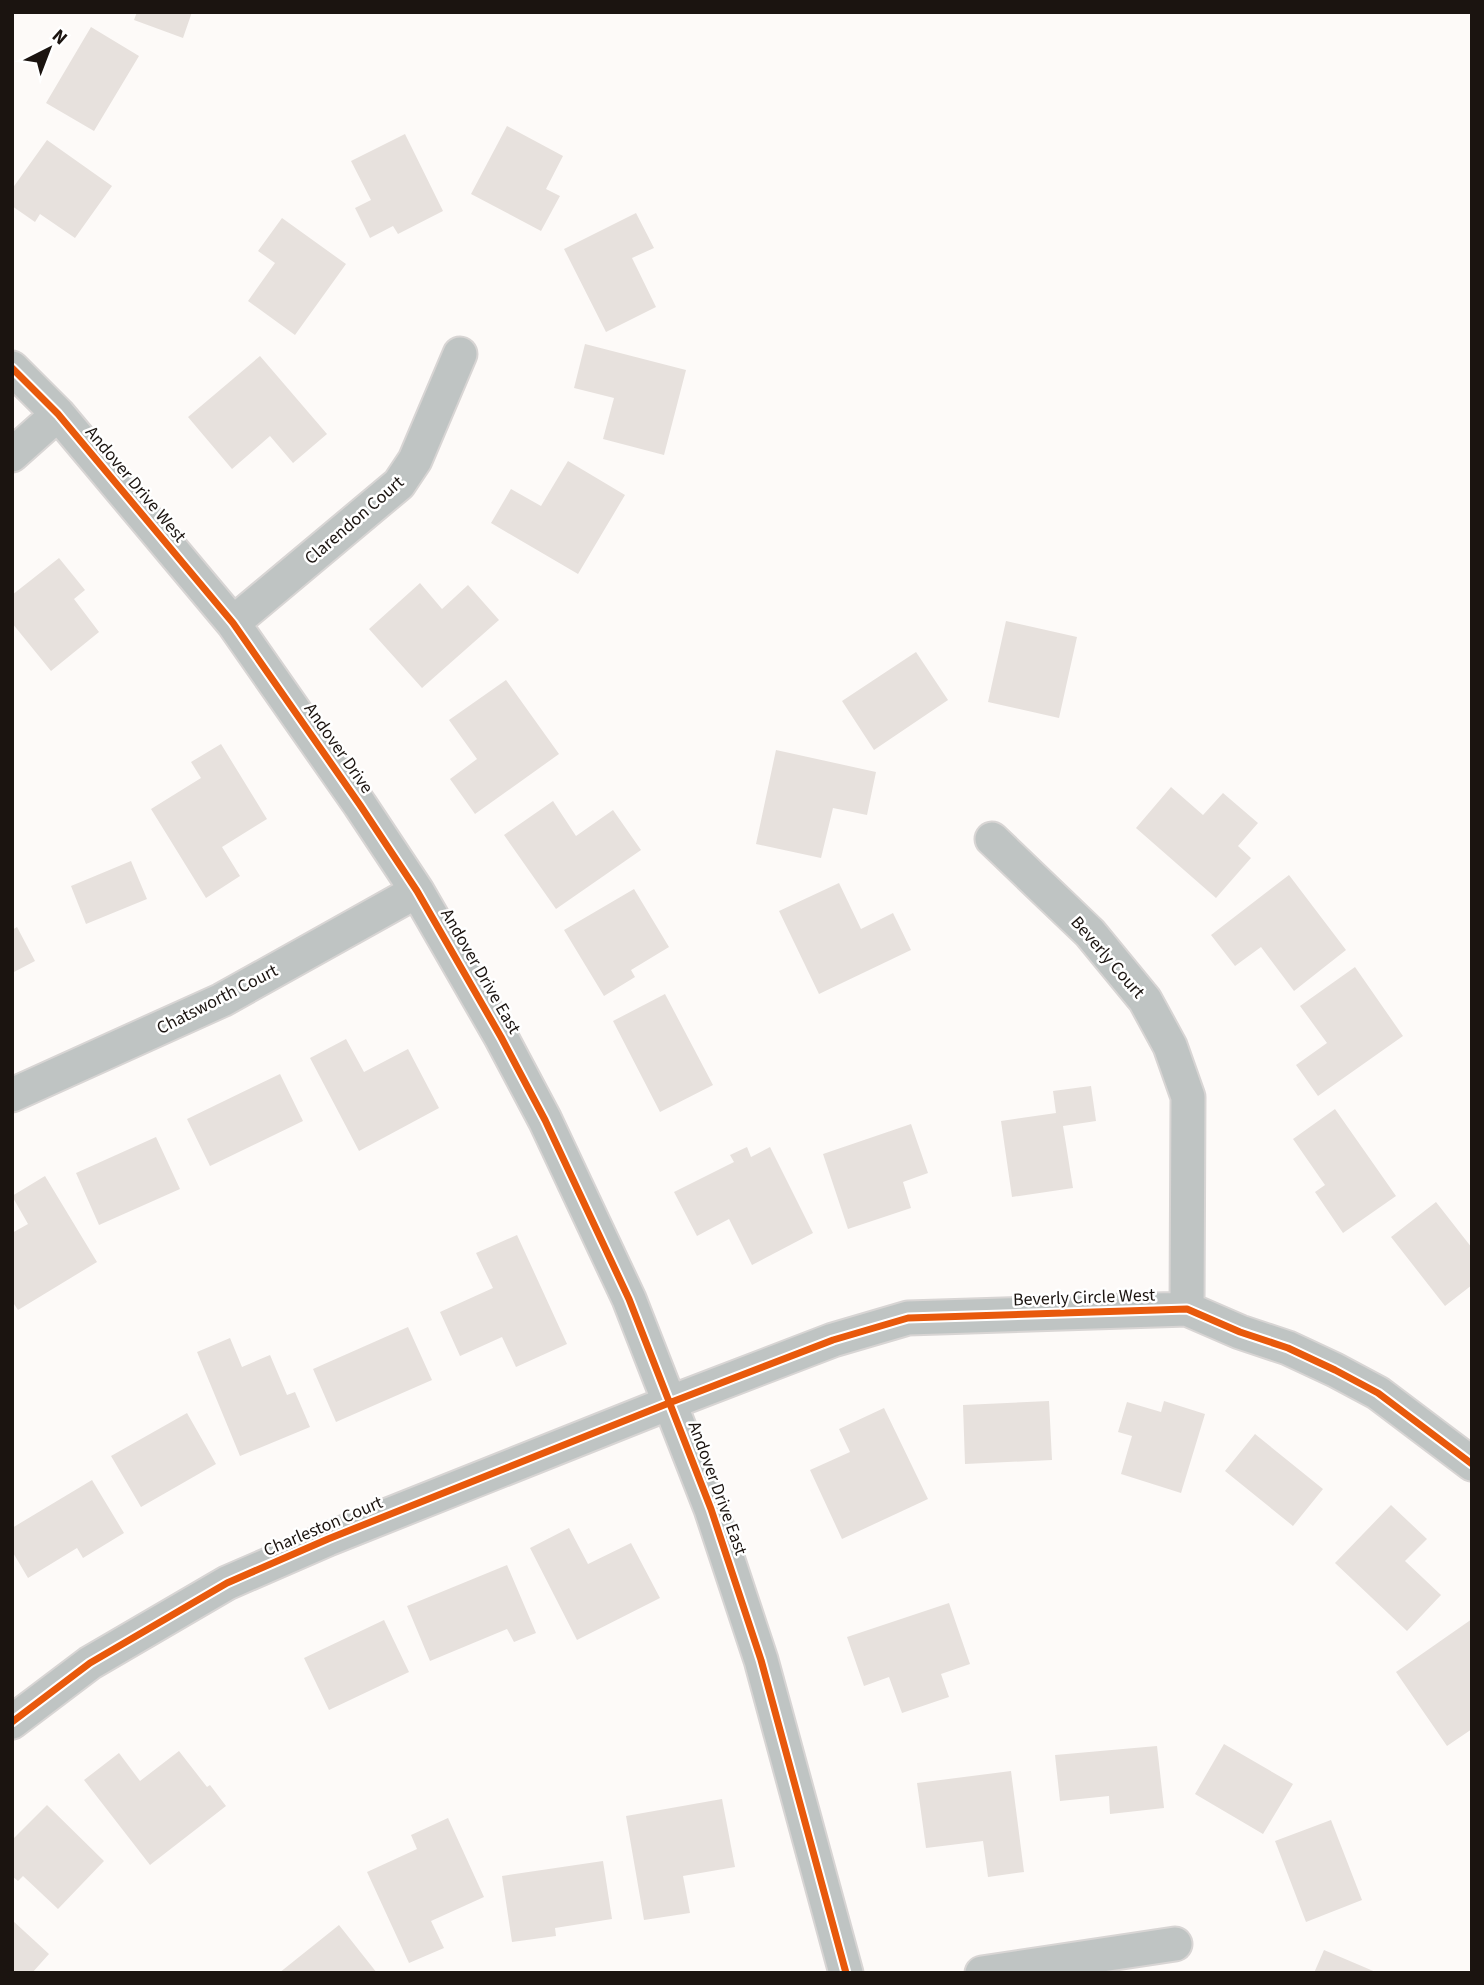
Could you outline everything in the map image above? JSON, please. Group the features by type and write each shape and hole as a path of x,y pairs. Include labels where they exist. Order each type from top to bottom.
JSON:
{"street":[{"name":"Clarendon Court","path":"233,623 400,484 415,460 460,354"},
{"name":"Andover Drive West","path":"12,368 58,414 233,623"},
{"path":"12,455 58,414"},
{"name":"Andover Drive","path":"233,623 417,891"},
{"name":"Beverly Court","path":"992,839 1090,933 1145,1000 1170,1046 1188,1097 1187,1309"},
{"name":"Chatsworth Court","path":"12,1095 222,1000 417,891"},
{"name":"Andover Drive East","path":"417,891 545,1120 629,1299 711,1509 761,1660 846,1973"},
{"name":"Beverly Circle West","path":"669,1403 833,1340 908,1318 1187,1309 1288,1349 1378,1393 1472,1464"},
{"name":"Charleston Court","path":"12,1722 90,1663 227,1583 328,1539 669,1403"},
{"path":"982,1973 1175,1944"}],"building":[{"path":"137,12 192,12 183,38 134,20"},
{"path":"91,27 139,56 94,131 46,103"},
{"path":"507,126 563,156 546,189 560,196 541,231 471,194"},
{"path":"405,134 443,211 398,234 393,226 370,238 355,208 371,200 351,161"},
{"path":"47,140 112,186 75,238 40,214 35,222 12,206 12,189"},
{"path":"636,213 654,248 632,258 656,307 606,332 564,249"},
{"path":"282,218 346,264 295,335 248,301 275,263 258,251"},
{"path":"585,344 686,370 664,455 603,439 614,398 574,388"},
{"path":"260,356 327,434 293,463 270,436 232,469 188,417"},
{"path":"568,461 625,495 578,574 491,523 511,489 541,506"},
{"path":"59,558 85,590 74,599 99,632 51,671 12,623 12,595"},
{"path":"420,583 442,609 468,585 499,620 422,688 369,629"},
{"path":"1006,621 1077,637 1059,718 988,702"},
{"path":"916,652 948,700 874,750 842,701"},
{"path":"506,680 559,754 475,814 450,779 477,759 449,720"},
{"path":"221,744 267,819 222,847 240,876 206,898 151,809 201,778 191,762"},
{"path":"776,750 876,772 867,815 833,808 821,858 756,844"},
{"path":"1171,787 1203,815 1223,793 1258,823 1238,846 1251,858 1216,898 1136,828"},
{"path":"553,801 576,836 613,810 641,850 556,909 504,835"},
{"path":"131,861 147,899 86,924 71,886"},
{"path":"1289,875 1346,950 1294,991 1261,947 1235,966 1211,935"},
{"path":"839,883 861,929 893,913 911,950 819,994 779,911"},
{"path":"634,889 669,947 631,970 635,977 604,996 564,930"},
{"path":"17,927 35,961 12,973 12,930"},
{"path":"1355,967 1403,1036 1318,1096 1296,1065 1327,1043 1300,1006"},
{"path":"665,994 713,1085 660,1112 613,1021"},
{"path":"346,1039 364,1072 408,1049 439,1108 359,1151 310,1058"},
{"path":"280,1074 303,1121 210,1166 187,1119"},
{"path":"1091,1086 1096,1121 1063,1126 1073,1188 1012,1197 1001,1121 1056,1113 1053,1091"},
{"path":"1335,1109 1396,1196 1343,1233 1315,1192 1325,1185 1293,1139"},
{"path":"911,1124 928,1173 903,1182 911,1208 848,1229 823,1154"},
{"path":"156,1137 180,1189 99,1225 76,1173"},
{"path":"747,1147 751,1157 770,1147 813,1233 752,1265 729,1219 697,1236 674,1192 734,1162 730,1155"},
{"path":"45,1176 97,1262 18,1310 12,1301 12,1233 28,1224 12,1196"},
{"path":"1436,1202 1472,1248 1472,1285 1445,1306 1391,1237"},
{"path":"517,1235 567,1344 516,1367 502,1337 460,1356 440,1312 493,1288 476,1253"},
{"path":"408,1327 432,1380 336,1422 313,1369"},
{"path":"230,1338 242,1367 270,1355 287,1395 295,1392 310,1427 240,1456 197,1352"},
{"path":"1049,1401 1052,1460 965,1464 963,1405"},
{"path":"1164,1401 1205,1414 1181,1493 1121,1474 1132,1436 1118,1432 1127,1402 1161,1412"},
{"path":"884,1408 928,1499 842,1539 810,1470 850,1452 839,1429"},
{"path":"187,1413 216,1464 141,1507 111,1456"},
{"path":"1255,1434 1323,1489 1293,1526 1225,1471"},
{"path":"92,1480 124,1533 83,1558 77,1548 28,1578 12,1551 12,1528"},
{"path":"1391,1505 1427,1539 1405,1561 1441,1595 1407,1631 1335,1563"},
{"path":"569,1528 588,1564 631,1543 660,1598 577,1640 530,1548"},
{"path":"507,1565 536,1633 514,1642 507,1629 430,1661 407,1606"},
{"path":"949,1603 970,1664 941,1674 949,1697 902,1713 889,1677 864,1686 847,1637"},
{"path":"1472,1619 1472,1729 1447,1746 1396,1672"},
{"path":"384,1620 409,1672 329,1710 304,1658"},
{"path":"1224,1744 1293,1784 1263,1834 1195,1794"},
{"path":"1157,1746 1164,1808 1110,1814 1109,1796 1060,1801 1055,1755"},
{"path":"179,1751 207,1787 210,1785 226,1806 150,1865 84,1780 119,1753 140,1781"},
{"path":"1011,1771 1024,1872 988,1877 983,1841 926,1848 917,1783"},
{"path":"722,1799 735,1867 683,1876 690,1913 644,1920 626,1816"},
{"path":"47,1805 104,1861 58,1909 23,1876 18,1881 12,1876 12,1840"},
{"path":"448,1818 484,1897 431,1921 444,1948 409,1963 367,1872 417,1849 411,1835"},
{"path":"1331,1820 1362,1900 1306,1922 1275,1841"},
{"path":"603,1861 612,1919 555,1928 556,1936 512,1942 502,1876"},
{"path":"12,1920 49,1954 32,1973 12,1973"},
{"path":"339,1925 377,1973 279,1973"},
{"path":"1324,1950 1378,1973 1314,1973"}],"cycle path":[{"path":"12,368 58,414 233,623 417,891 545,1120 629,1299 711,1509 761,1660 846,1973"},
{"path":"12,1722 90,1663 227,1583 328,1539 669,1403 833,1340 908,1318 1187,1309 1240,1332 1288,1348 1378,1393 1472,1464"}]}
